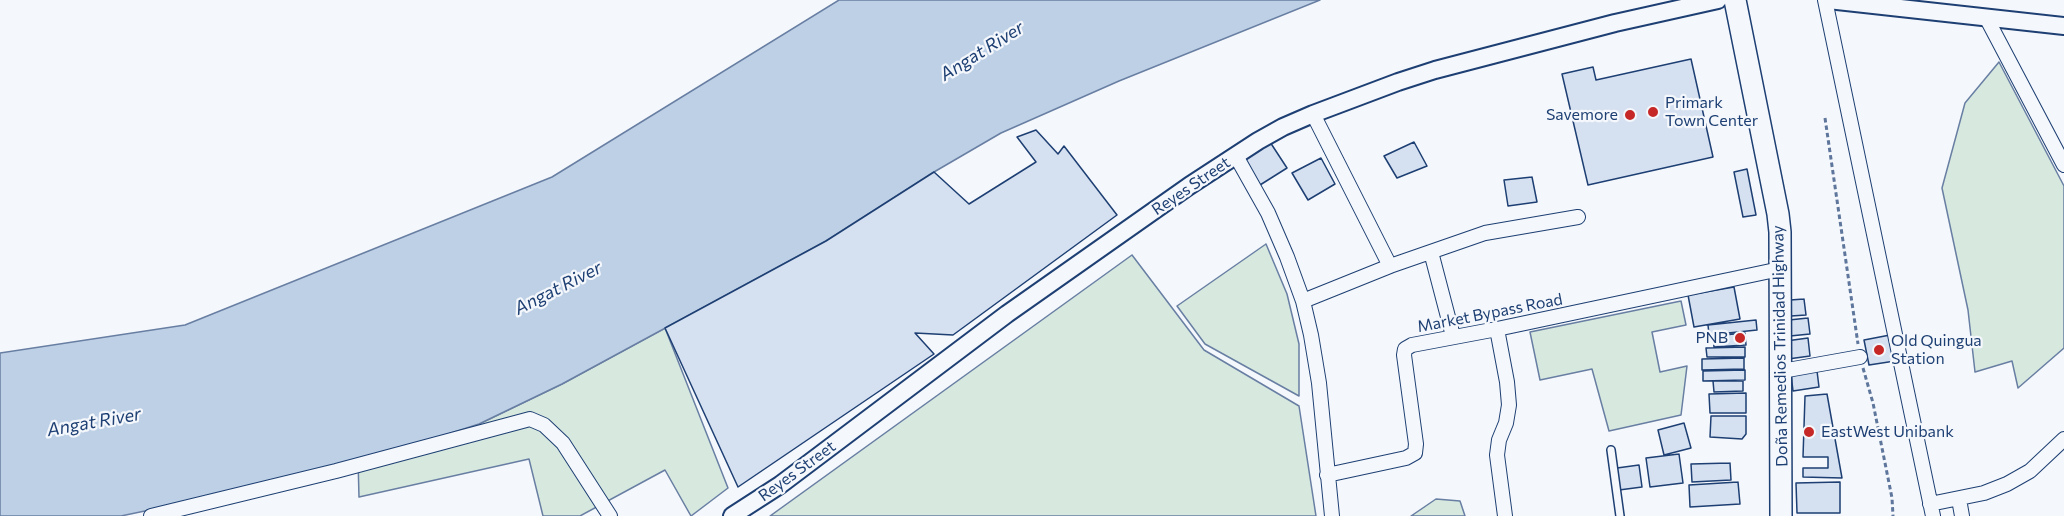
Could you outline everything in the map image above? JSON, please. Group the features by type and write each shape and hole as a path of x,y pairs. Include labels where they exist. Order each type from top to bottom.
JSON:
{"main road":[{"name":"Doña Remedios Trinidad Highway","path":"1735,0 1778,214 1782,371 1781,516"}],"street":[{"name":"Reyes Street","path":"732,516 780,485 1007,314 1179,193 1258,141 1313,114 1436,70 1615,23 1718,0"},
{"path":"2064,26 1827,0 1931,510 2007,484 2030,471 2064,439"},
{"path":"1988,19 2064,165"},
{"path":"1313,114 1390,266"},
{"path":"1236,156 1268,213 1303,301 1319,383 1332,516"},
{"path":"1303,301 1390,266 1485,233 1578,217"},
{"path":"1431,252 1453,336"},
{"name":"Market Bypass Road","path":"1327,475 1406,458 1415,453 1416,444 1404,355 1405,349 1412,345 1780,270"},
{"path":"1497,329 1509,405 1497,455 1505,516"},
{"path":"1782,371 1860,357"},
{"path":"152,516 336,471 530,419 544,425 563,443 610,516"},
{"path":"1959,499 1962,516"}],"lane":[{"path":"1611,450 1620,516"}],"path":[{"path":"1825,118 1860,357 1873,403 1892,498 1893,516"}],"shaded area":[{"path":"1999,62 2064,186 2064,348 2018,388 2012,361 1975,372 1968,310 1942,188 1965,103"},
{"path":"1266,244 1287,294 1299,344 1299,396 1205,344 1177,306"},
{"path":"1132,255 1204,350 1299,406 1316,516 770,516"},
{"path":"1681,301 1686,325 1652,332 1660,372 1687,366 1681,415 1609,431 1592,369 1540,380 1530,332"},
{"path":"665,328 728,488 691,516 665,470 580,516 543,516 529,459 359,497 358,459 479,424 562,384"},
{"path":"1436,499 1460,501 1465,516 1411,516"}],"water":[{"name":"Angat River","path":"839,0 1320,0 1119,81 1001,133 934,172 826,241 562,384 479,424 408,447 202,499 121,516 0,516 0,353 185,325 552,177"}],"building":[{"name":"Primark Town Center","path":"1691,59 1713,157 1588,185 1562,74 1593,67 1596,80"},
{"path":"1036,130 1058,154 1064,146 1117,215 953,335 915,333 934,354 738,487 665,328 826,241 934,172 969,204 1036,162 1017,137"},
{"path":"1270,142 1287,168 1260,185 1243,158"},
{"path":"1414,142 1427,166 1397,178 1384,156"},
{"path":"1321,158 1335,184 1308,200 1292,173"},
{"path":"1747,169 1756,215 1743,217 1734,172"},
{"path":"1532,177 1537,202 1508,206 1504,180"},
{"path":"1734,287 1740,319 1694,327 1688,295"},
{"path":"1804,299 1806,315 1791,316 1790,300"},
{"path":"1808,318 1810,334 1790,336 1789,320"},
{"path":"1756,320 1757,330 1709,335 1708,325"},
{"path":"1745,333 1746,345 1714,347 1713,336"},
{"name":"Old Quingua Station","path":"1890,335 1895,361 1869,365 1864,340"},
{"path":"1808,338 1810,356 1788,359 1786,341"},
{"path":"1745,347 1745,357 1707,357 1706,348"},
{"path":"1744,358 1744,369 1702,370 1702,359"},
{"path":"1745,370 1745,380 1703,381 1703,371"},
{"path":"1817,371 1819,387 1793,391 1791,374"},
{"path":"1713,381 1743,381 1743,391 1714,392"},
{"path":"1746,393 1746,413 1710,413 1709,394"},
{"path":"1827,394 1842,478 1803,477 1803,468 1828,468 1828,457 1803,457 1805,396"},
{"path":"1711,416 1746,416 1746,434 1742,439 1710,437"},
{"path":"1684,423 1691,448 1664,455 1658,430"},
{"path":"1679,454 1683,483 1650,487 1646,458"},
{"path":"1730,463 1731,480 1692,482 1691,464"},
{"path":"1639,465 1642,487 1619,490 1617,468"},
{"path":"1738,482 1740,504 1690,507 1689,485"},
{"path":"1840,482 1840,513 1797,513 1796,483"}],"place":[{"name":"Primark Town Center","path":"1653,112"},
{"name":"Savemore","path":"1630,115"},
{"name":"PNB","path":"1740,338"},
{"name":"Old Quingua Station","path":"1879,350"},
{"name":"EastWest Unibank","path":"1809,432"}]}
